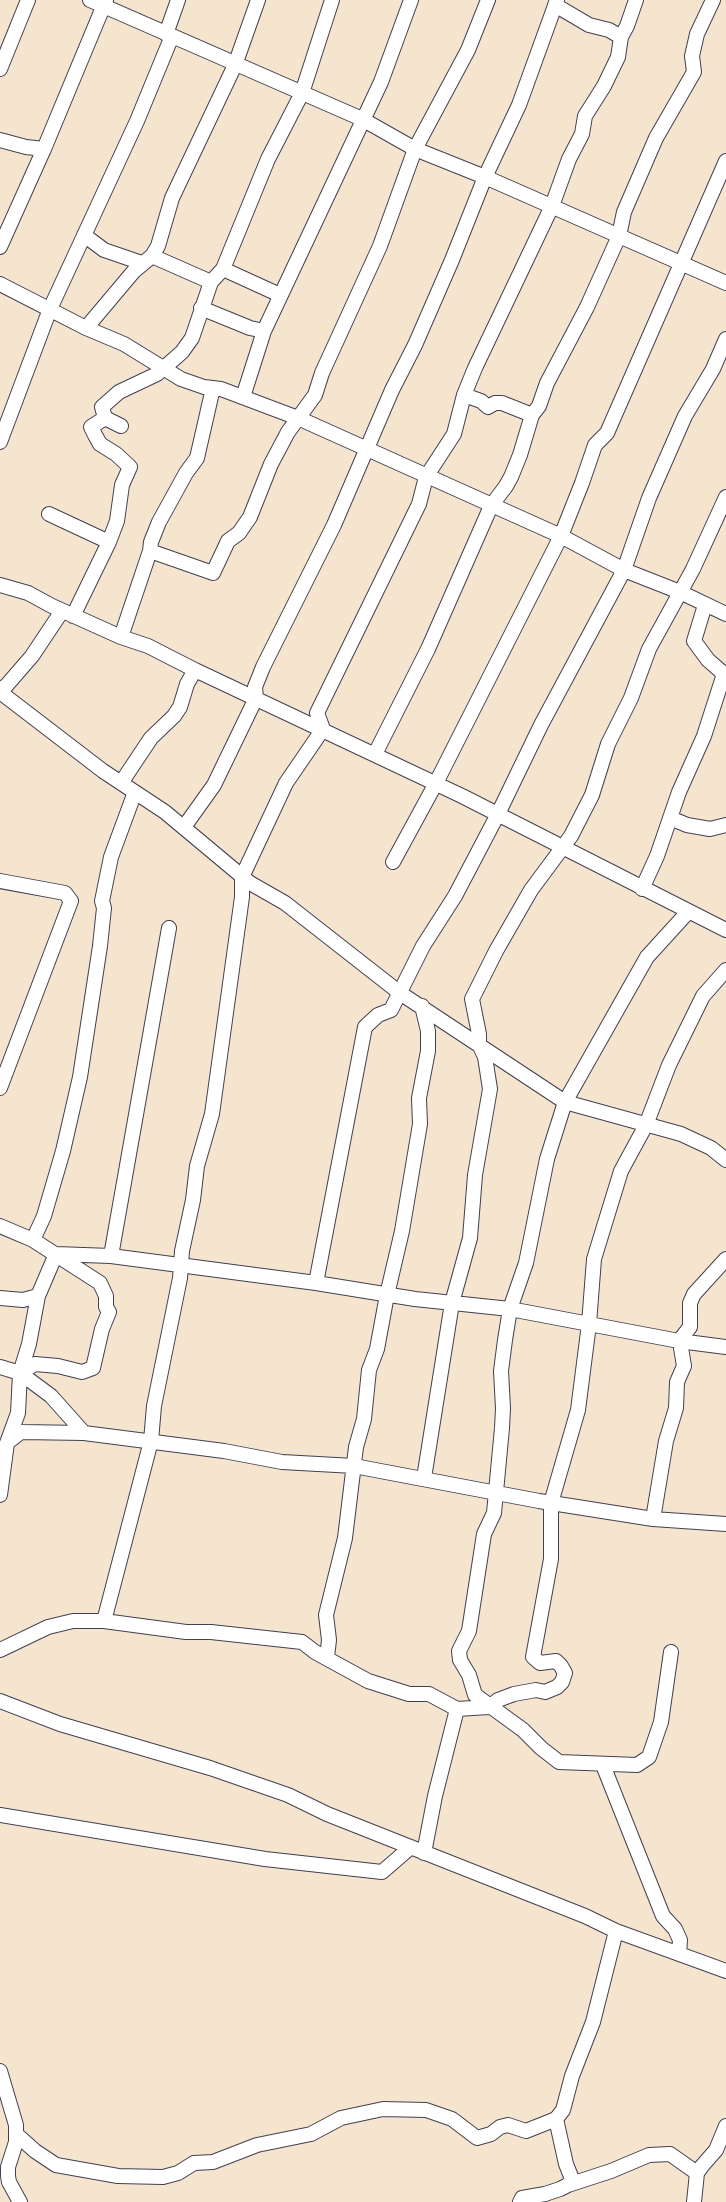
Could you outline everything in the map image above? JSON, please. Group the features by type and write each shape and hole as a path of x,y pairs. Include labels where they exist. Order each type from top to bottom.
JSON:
{"street":[{"path":"0,69 28,0"},
{"path":"90,0 105,3 169,35 235,65 362,118 415,149 485,176 680,264 726,283"},
{"path":"0,442 50,309 137,121 169,35 178,0"},
{"path":"86,328 158,246 172,198 235,65 258,0"},
{"path":"121,426 105,418 102,406 127,388 157,374 182,352 192,338 211,282 223,269 268,159 302,93 332,0"},
{"path":"243,397 264,331 362,118 381,82 410,0"},
{"path":"150,551 213,573 228,541 239,533 250,517 271,464 288,432 315,395 322,373 380,246 415,149 468,50 488,0"},
{"path":"323,729 317,713 419,504 426,477 454,434 464,395 475,368 552,206 569,159 582,134 585,116 604,86 618,57 621,37 627,26 636,0"},
{"path":"375,754 428,649 491,506 511,477 532,415 539,406 547,383 587,307 619,236 624,212 656,138 694,72 692,56 697,34 713,0"},
{"path":"0,247 44,149 105,3"},
{"path":"184,827 214,785 256,698 255,687 263,667 334,525 368,450 392,390 415,345 452,260 485,176 519,105 556,3 589,25 609,30 621,37"},
{"path":"0,140 26,147 44,149"},
{"path":"393,862 436,783 561,536 595,445 607,433 726,162"},
{"path":"84,235 104,250 147,260 211,282"},
{"path":"223,269 280,295"},
{"path":"0,284 86,328 124,344 181,379 243,397 298,418 426,477 561,536 624,570 680,592 726,614"},
{"path":"201,308 250,328 264,331"},
{"path":"316,1283 365,1027 378,1015 391,1010 423,946 455,896 498,814 545,718 624,570 649,498 685,416 713,369 726,339"},
{"path":"121,637 150,551 151,542 159,522 186,473 197,458 213,388"},
{"path":"464,395 481,401 488,407 495,403 502,403 532,415"},
{"path":"105,418 91,427 95,435 100,444 116,454 130,467 122,485 116,521 109,542 68,614 6,686 0,690 121,783 184,827 242,877 285,903 400,993 422,1006 565,1102 681,1134 711,1148 726,1160"},
{"path":"424,1478 452,1303 470,1238 475,1175 490,1089 485,1057 479,1044 479,1034 472,999 476,988 531,890 571,836 592,795 608,744 631,698 650,649 693,569 726,497"},
{"path":"49,514 109,542"},
{"path":"0,585 28,593 68,614 121,637 148,646 195,670 323,729 436,783 642,889 726,930"},
{"path":"642,889 657,856 679,792 704,736 724,674 708,660 694,641 705,605"},
{"path":"121,783 151,738 174,716 180,707 187,684 195,670"},
{"path":"104,1621 151,1441 156,1393 182,1265 182,1251 193,1200 197,1166 212,1114 242,898 242,877 286,783 323,729"},
{"path":"33,1240 44,1216 63,1151 80,1077 100,946 104,908 102,901 111,857 135,792"},
{"path":"670,818 687,825 710,829 726,825"},
{"path":"0,881 65,893 72,901 0,1088"},
{"path":"671,1652 661,1722 649,1757 637,1765 559,1762 541,1748 523,1730 478,1698 472,1690 469,1675 460,1660 459,1652 469,1631 484,1534 494,1513 503,1408 500,1371 510,1309 526,1263 547,1159 565,1102 647,957 688,912"},
{"path":"112,1256 170,928"},
{"path":"0,1650 48,1627 73,1622 104,1621 148,1628 186,1632 211,1632 302,1642 368,1681 409,1694 429,1694 458,1709 489,1707 498,1700 514,1694 536,1690 545,1692 557,1687 562,1682 565,1673 556,1661 540,1663 534,1657 551,1559 551,1503 578,1410 589,1324 594,1259 621,1172 646,1124 670,1065 703,996 726,970"},
{"path":"327,1657 329,1640 326,1615 344,1538 356,1447 364,1419 369,1370 377,1349 386,1295 402,1231 420,1124 419,1098 428,1051 428,1031 422,1006"},
{"path":"0,1226 33,1240 100,1283 106,1296 106,1307 109,1312 102,1329 93,1368 82,1372 58,1366 35,1364 20,1373"},
{"path":"56,1254 112,1256 316,1283 386,1295 510,1309 682,1341 726,1347"},
{"path":"0,1495 7,1443 18,1413 20,1373 29,1344 38,1296 56,1254"},
{"path":"653,1519 666,1441 676,1408 677,1382 684,1366 681,1348 682,1341 690,1327 690,1303 694,1294 726,1259"},
{"path":"0,1298 24,1300 38,1296"},
{"path":"0,1367 20,1373 51,1396 84,1433"},
{"path":"7,1443 21,1432 84,1433 151,1441 282,1462 354,1466 551,1503 653,1519 726,1524"},
{"path":"0,1701 60,1724 210,1768 288,1795 327,1814 585,1916 616,1931 726,1971"},
{"path":"424,1852 434,1796 458,1709"},
{"path":"603,1764 663,1916 675,1929 680,1940 679,1954"},
{"path":"0,1815 265,1859 382,1872 411,1847"},
{"path":"16,2134 35,2151 56,2165 118,2176 163,2177 178,2173 194,2163 213,2162 257,2145 311,2134 341,2118 383,2109 426,2110 452,2119 477,2138 491,2134 504,2126 514,2126 526,2131 556,2119 563,2110 572,2076 594,2022 616,1931"},
{"path":"0,2071 13,2110 16,2134 4,2176 20,2202"},
{"path":"556,2119 566,2164 572,2179 568,2185"},
{"path":"694,2202 698,2173 716,2150 725,2131"},
{"path":"520,2202 522,2198 546,2194 611,2171 649,2155 670,2154 698,2173"}]}
